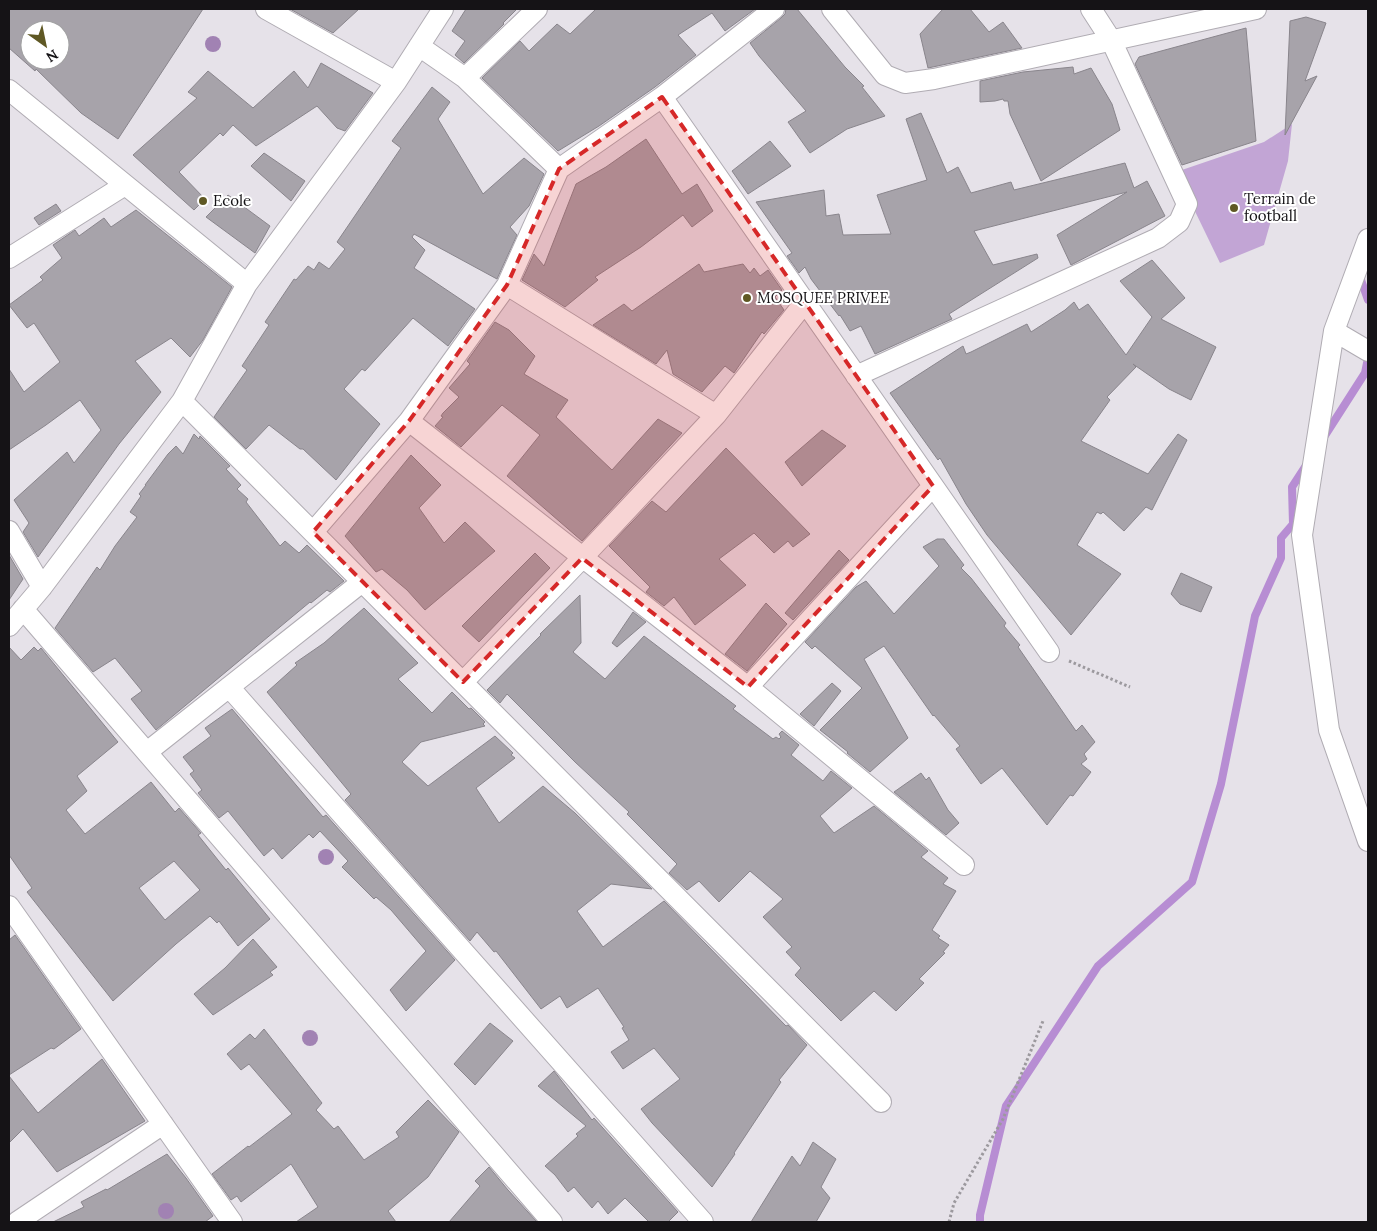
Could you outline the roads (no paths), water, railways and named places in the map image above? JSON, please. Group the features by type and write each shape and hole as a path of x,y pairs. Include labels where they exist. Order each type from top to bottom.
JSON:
{"street":[{"path":"266,9 396,82"},
{"path":"9,626 42,587 182,401 247,284 396,82 443,9"},
{"path":"465,78 537,9"},
{"path":"313,532 409,421 507,285 559,169 662,97 774,9"},
{"path":"832,9 885,75 905,83 934,79 1256,9"},
{"path":"856,376 1158,238 1179,222 1187,204 1110,40 1091,9"},
{"path":"419,46 465,78 559,169"},
{"path":"9,90 247,284"},
{"path":"662,97 1048,652"},
{"path":"9,258 125,185"},
{"path":"1368,239 1334,331 1302,535 1329,730 1368,841"},
{"path":"507,285 716,415"},
{"path":"463,682 716,415 805,302"},
{"path":"1334,331 1368,351"},
{"path":"182,401 881,1102"},
{"path":"409,421 748,687 964,865"},
{"path":"748,687 933,486"},
{"path":"9,531 42,587"},
{"path":"147,752 362,582"},
{"path":"23,609 552,1222"},
{"path":"229,687 703,1222"},
{"path":"9,906 232,1222"},
{"path":"17,1222 163,1124"}],"waterway":[{"path":"1362,274 1360,277 1368,300"},
{"path":"1324,437 1365,373 1368,358"},
{"path":"980,1222 980,1215 1006,1106 1098,966 1192,882 1221,784 1255,616 1281,558 1281,538 1293,524 1292,487 1307,464"}],"place":[{"name":"Ecole","path":"203,201"},
{"name":"Terrain de football","path":"1234,208"},
{"name":"MOSQUEE PRIVEE","path":"747,298"}]}
